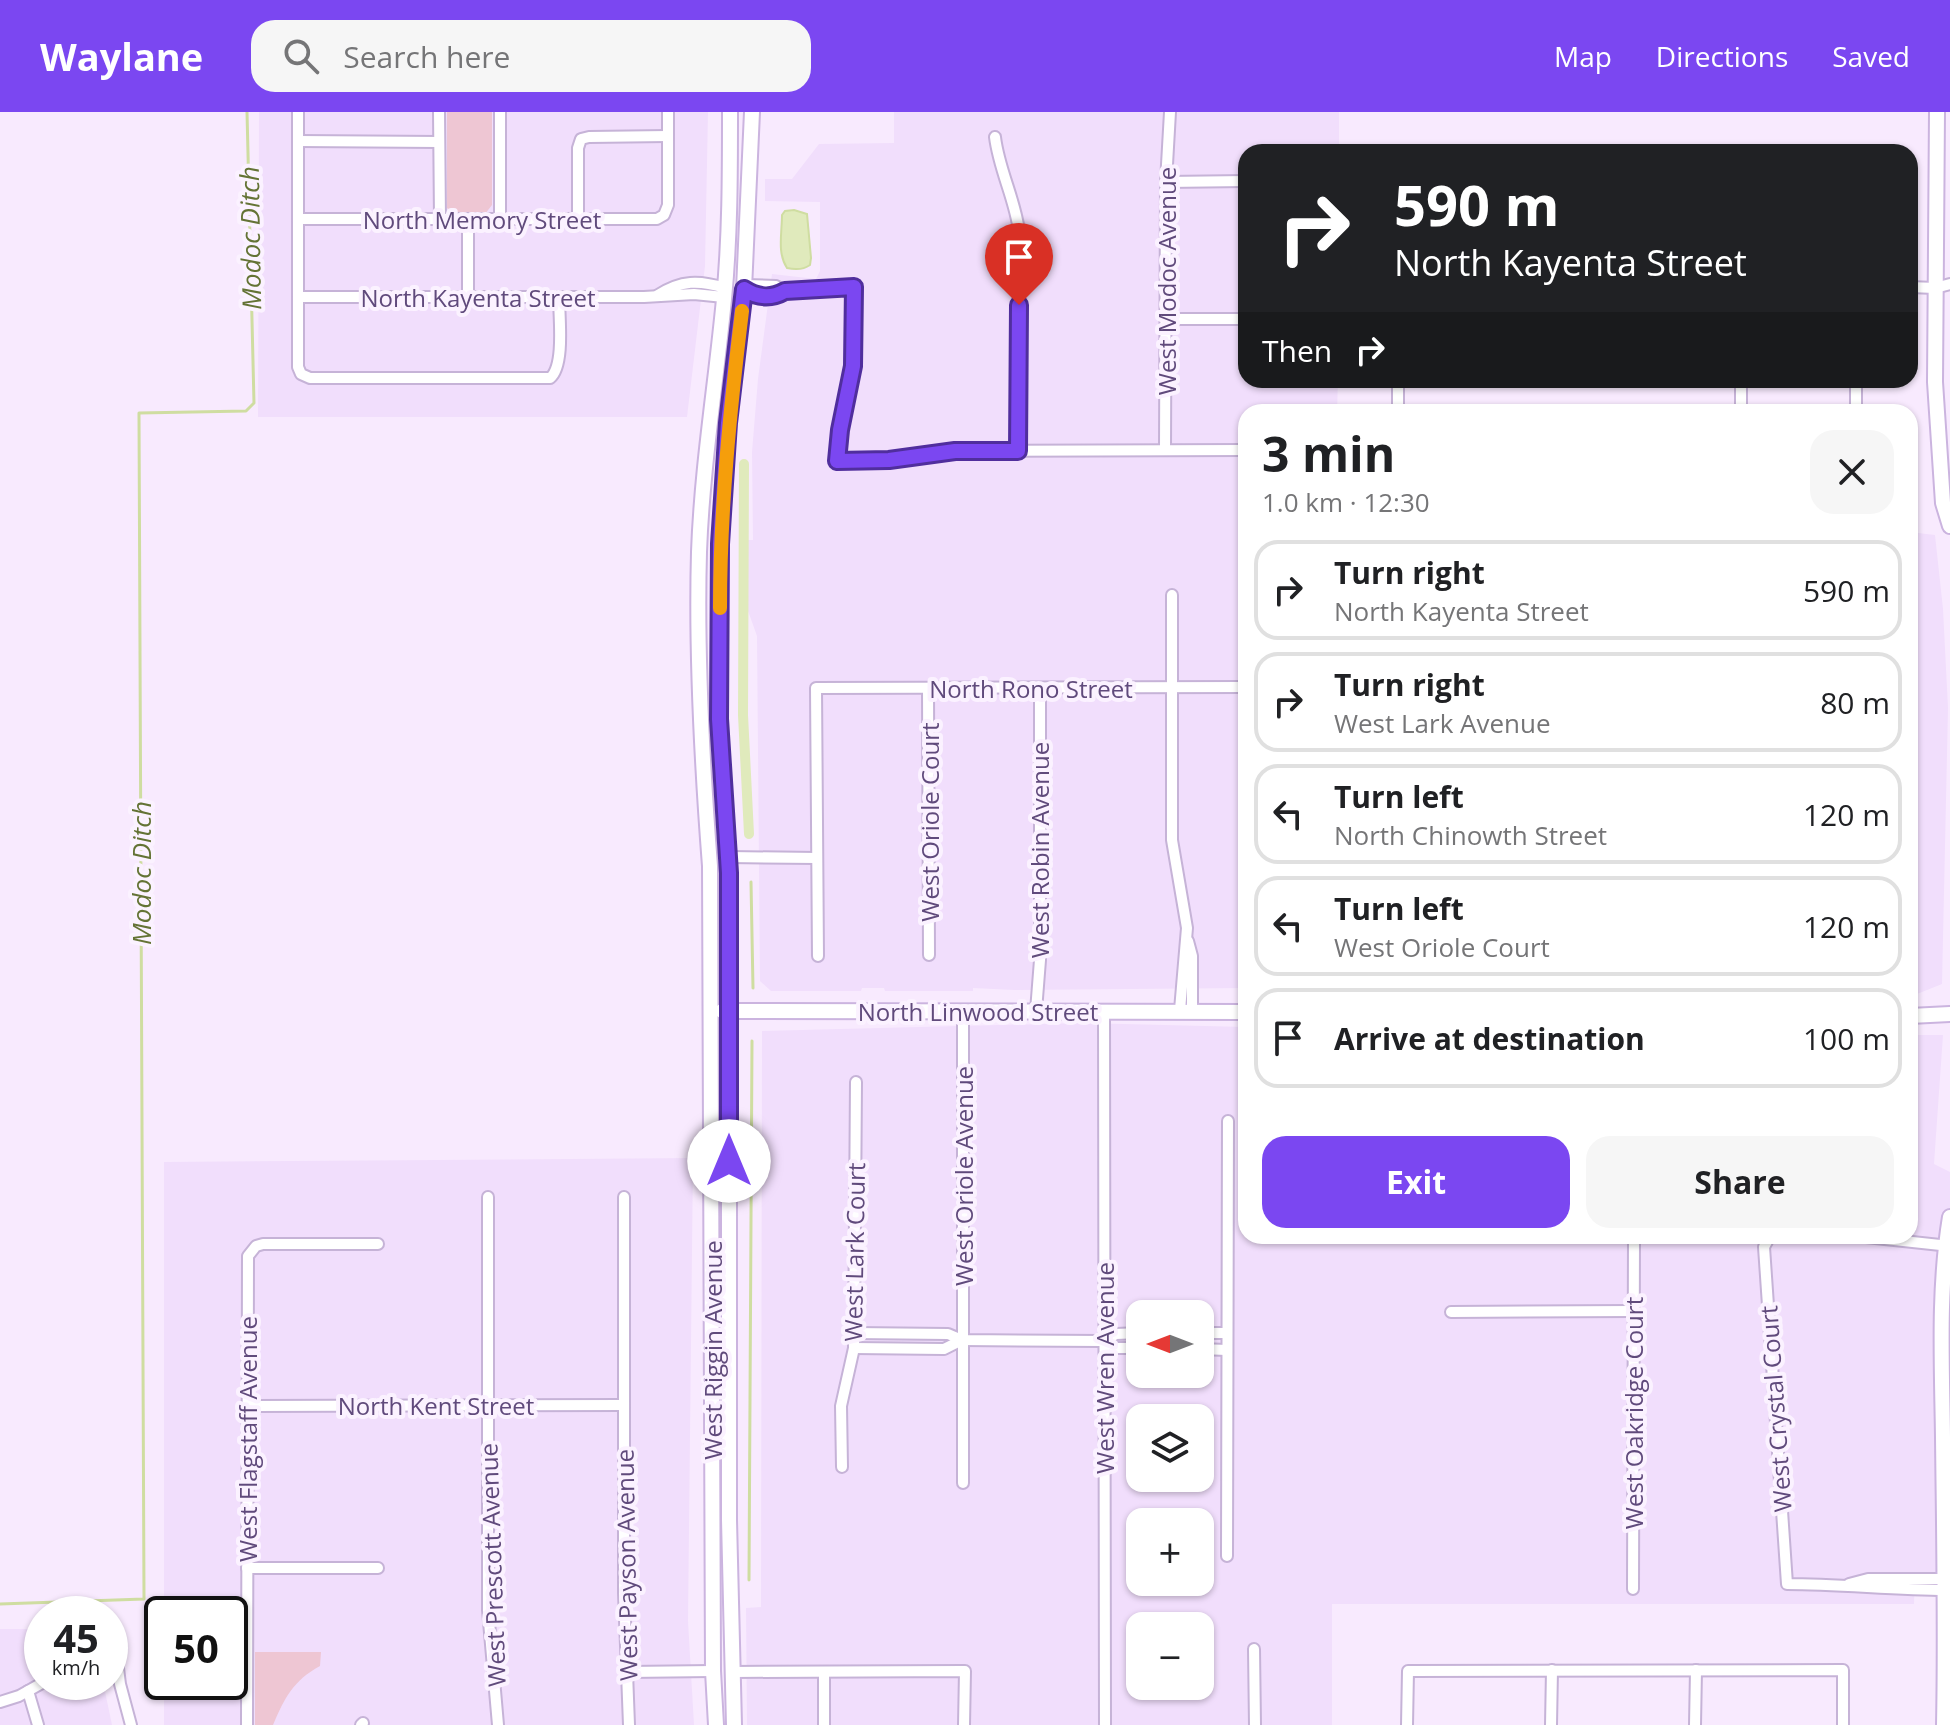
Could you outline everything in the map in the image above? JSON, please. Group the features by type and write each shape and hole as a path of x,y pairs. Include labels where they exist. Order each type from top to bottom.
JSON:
{"main road":[{"name":"West Riggin Avenue","path":"716,1725 712,1537 710,866 700,742 699,552 710,408 725,292 730,112"},
{"name":"West Riggin Avenue","path":"734,1725 729,1494 729,857 719,719 720,544 728,423 744,287 752,112"},
{"path":"1937,112 1945,288 1937,431 1943,503 1950,526"},
{"path":"730,162 738,189 736,275 744,287"},
{"path":"725,292 730,296 723,395 728,423"},
{"name":"North Linwood Street","path":"711,1011 1238,1012"},
{"path":"1918,1016 1950,1014"},
{"path":"1944,1725 1946,1584 1942,1354 1950,1217"},
{"path":"712,1537 719,1553 722,1655 733,1672"},
{"path":"713,1671 718,1673 722,1682 725,1725"}],"street":[{"path":"298,112 298,367 301,374 310,378 545,378 555,375 559,364 559,297"},
{"path":"439,112 440,219"},
{"path":"500,112 500,219"},
{"path":"578,220 578,148 581,139 668,136 668,112"},
{"name":"West Modoc Avenue","path":"1165,450 1166,182 1170,112"},
{"name":"North Memory Street","path":"298,219 657,219 664,215 668,205 668,136"},
{"path":"995,137 1019,231 1018,451"},
{"path":"298,141 439,142"},
{"path":"1166,182 1238,181"},
{"path":"468,220 468,297"},
{"path":"744,287 754,296 775,297 785,291 854,287 853,366 837,461 889,460 955,451 1238,450"},
{"path":"1918,287 1945,288"},
{"name":"North Kayenta Street","path":"299,297 657,296 683,288 725,292"},
{"path":"1166,319 1238,319"},
{"path":"1172,595 1173,846 1192,956 1186,1010"},
{"name":"North Rono Street","path":"817,858 816,688 1238,687"},
{"name":"West Oriole Court","path":"928,688 929,955"},
{"name":"West Robin Avenue","path":"1036,1011 1040,960 1040,688"},
{"path":"729,857 817,858 818,956"},
{"name":"West Wren Avenue","path":"1104,1010 1105,1725"},
{"name":"West Oriole Avenue","path":"962,1340 963,1011"},
{"name":"West Lark Court","path":"842,1467 841,1406 854,1348 856,1082"},
{"path":"1227,1556 1228,1121"},
{"name":"West Prescott Avenue","path":"488,1197 489,1619 498,1725"},
{"name":"West Payson Avenue","path":"624,1197 624,1593 629,1725"},
{"path":"1918,1243 1948,1246"},
{"name":"West Flagstaff Avenue","path":"247,1725 247,1262 251,1250 263,1244 378,1244"},
{"name":"West Oakridge Court","path":"1633,1589 1634,1244"},
{"name":"West Crystal Court","path":"1766,1244 1787,1584 1847,1584 1867,1589 1946,1584"},
{"path":"1451,1312 1634,1311"},
{"path":"854,1333 948,1334 962,1340 1103,1341 1117,1348 1126,1348"},
{"path":"1214,1333 1227,1333"},
{"path":"1103,1341 1116,1334 1126,1334"},
{"path":"854,1348 944,1349 962,1340"},
{"path":"962,1340 963,1483"},
{"path":"1214,1350 1227,1350"},
{"name":"North Kent Street","path":"247,1406 624,1405"},
{"path":"247,1568 378,1568"},
{"path":"1254,1649 1255,1725"},
{"path":"1551,1725 1552,1670"},
{"path":"1407,1725 1408,1671 1552,1670 1843,1670 1843,1725"},
{"path":"1695,1725 1696,1670"},
{"path":"628,1672 713,1671"},
{"path":"733,1672 965,1671 964,1725"},
{"path":"824,1672 824,1725"},
{"path":"0,1702 24,1693"},
{"path":"31,1700 38,1725"},
{"path":"124,1700 131,1725"}],"shaded area":[{"path":"259,112 708,112 705,266 687,417 258,417"},
{"path":"447,112 492,112 492,205 485,214 454,214 447,208"},
{"path":"894,112 1339,112 1339,144 1238,144 1238,388 1338,388 1337,404 1238,404 1238,988 885,991 884,988 862,988 861,991 771,991 760,981 757,636 747,608 746,540 753,540 752,452 758,379 772,274 816,279 820,271 820,202 765,201 765,179 792,179 819,144 894,143"},
{"path":"785,211 807,214 811,258 810,265 799,269 787,268 781,249 782,215"},
{"path":"1918,533 1935,535 1943,609 1948,708 1942,984 1918,994"},
{"path":"1082,1023 1238,1027 1238,1244 1918,1244 1918,1035 1943,1035 1934,1164 1950,1172 1950,1594 1915,1572 1914,1604 1332,1604 1332,1725 747,1725 746,1608 761,1607 762,1031"},
{"path":"693,1158 688,1621 694,1725 164,1725 164,1700 248,1700 248,1596 164,1596 164,1162"},
{"path":"0,1629 24,1629 24,1700 107,1700 112,1725 0,1725"},
{"path":"255,1652 321,1652 320,1666 291,1691 273,1725 255,1725"}],"waterway":[{"name":"Modoc Ditch","path":"0,1604 144,1599 139,413 246,411 254,403 247,112"},
{"path":"744,464 743,715 749,834"},
{"path":"751,882 753,988"},
{"path":"749,1580 752,1041"}],"slow traffic":[{"path":"720,608 720,544 728,423 742,311"}],"route":[{"path":"729,1161 729,873 719,719 720,544 728,423 744,289 754,296 775,297 785,291 854,287 853,366 837,461 889,460 955,451 1018,451 1019,305"}]}
